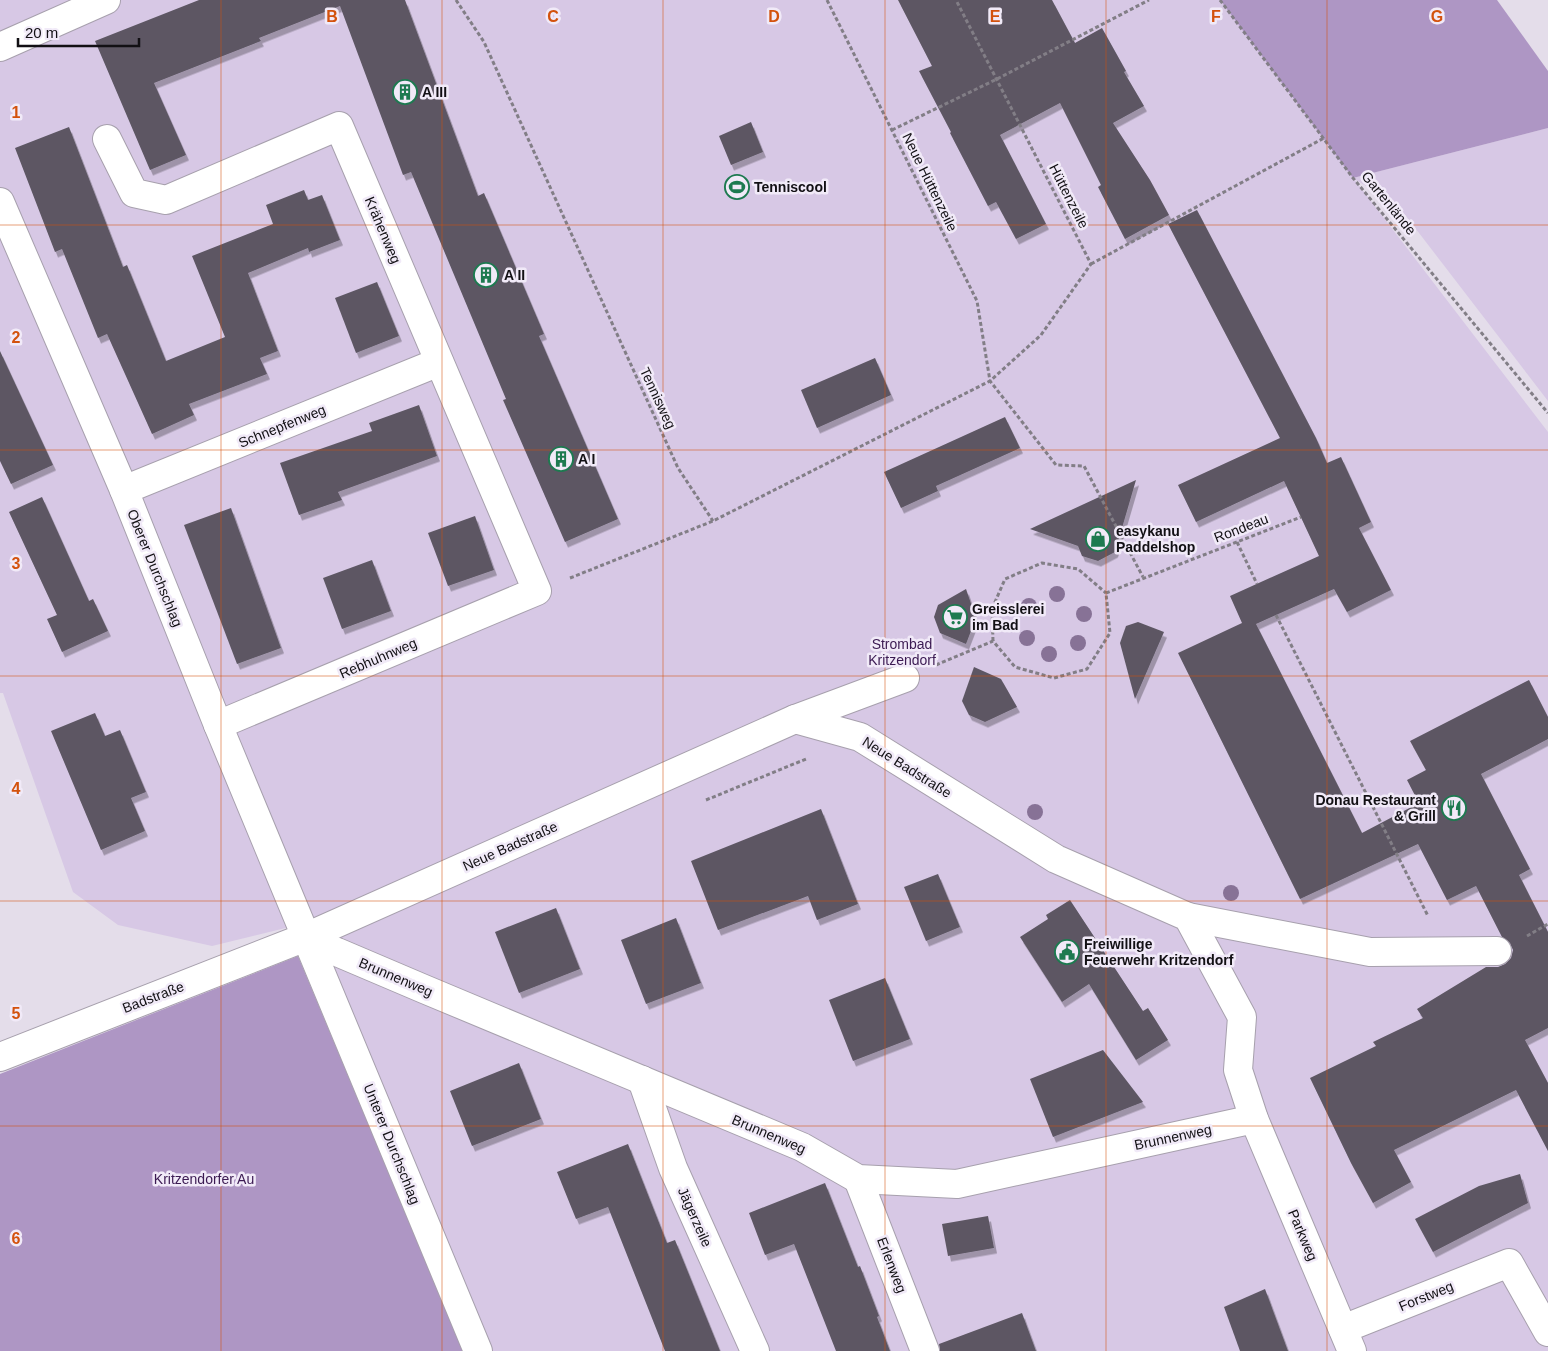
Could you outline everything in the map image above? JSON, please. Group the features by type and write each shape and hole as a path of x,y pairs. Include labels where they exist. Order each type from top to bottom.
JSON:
{"street":[{"path":"0,47 106,0"},
{"name":"Krähenweg","path":"107,139 134,192 166,200 338,126 537,591"},
{"name":"Oberer Durchschlag","path":"0,202 124,490 218,725 306,937"},
{"name":"Schnepfenweg","path":"124,490 440,362"},
{"name":"Rebhuhnweg","path":"218,725 537,591"},
{"path":"795,719 905,678"},
{"name":"Neue Badstraße","path":"306,937 795,719 860,737 1056,859 1188,917 1370,952 1497,951"},
{"path":"1188,917 1242,1017 1238,1070 1254,1119"},
{"name":"Badstraße","path":"0,1056 306,937"},
{"name":"Brunnenweg","path":"306,937 424,990 802,1147 858,1179 957,1184 1254,1119"},
{"name":"Unterer Durchschlag","path":"306,937 478,1351"},
{"name":"Jägerzeile","path":"642,1080 673,1168 755,1351"},
{"name":"Parkweg","path":"1254,1119 1347,1340"},
{"name":"Erlenweg","path":"858,1179 925,1351"},
{"name":"Forstweg","path":"1347,1340 1509,1263 1548,1332"}],"path":[{"name":"Tennisweg","path":"456,0 484,42 678,468 713,521"},
{"name":"Neue Hüttenzeile","path":"827,0 977,301 990,381"},
{"name":"Hüttenzeile","path":"956,0 1091,264"},
{"path":"892,130 997,79 1149,0"},
{"name":"Gartenlände","path":"1220,0 1353,178 1548,413"},
{"path":"537,591 713,521 990,381 1041,335 1091,264 1324,138"},
{"path":"990,381 1056,465 1084,466 1143,578"},
{"name":"Rondeau","path":"1106,593 1301,517"},
{"path":"1237,542 1257,584"},
{"path":"1042,563 1078,569 1106,593 1110,633 1087,669 1054,678 1014,667 993,641 992,609 1005,579 1042,563"},
{"path":"1276,615 1446,951"},
{"path":"905,678 993,641"}],"green space":[{"name":"Strombad Kritzendorf","path":"0,0 1220,0 1353,178 1548,128 1548,401 1396,203 1354,179 1548,432 1548,1351 492,1351 314,921 212,946 118,925 73,892 3,693 0,693"},
{"path":"1220,0 1497,0 1548,71 1548,128 1353,178"},
{"name":"Kritzendorfer Au","path":"298,956 463,1351 0,1351 0,1074"}],"building":[{"path":"199,0 405,0 478,196 484,193 544,334 539,336 618,519 565,542 503,400 506,399 411,172 403,175 340,6 259,38 261,41 154,83 186,155 150,170 95,41"},
{"path":"898,0 1052,0 1075,43 1102,28 1144,106 1113,123 1150,180 1169,215 1125,239 1098,187 1101,185 1060,103 1000,135 1046,224 1016,239 996,202 988,206 919,71 932,66"},
{"path":"751,122 763,152 731,165 719,136"},
{"path":"69,127 123,267 127,265 166,361 225,337 192,256 273,224 266,205 304,190 308,200 322,195 340,240 309,252 308,248 248,273 278,351 260,358 267,374 189,404 194,415 152,434 107,334 98,338 62,249 55,252 15,148"},
{"path":"1197,210 1316,438 1327,463 1341,457 1371,522 1359,528 1391,590 1347,612 1334,589 1256,624 1362,833 1419,803 1407,780 1426,770 1410,741 1529,680 1548,717 1548,739 1481,774 1530,869 1519,875 1548,932 1548,1028 1525,1040 1548,1083 1548,1151 1516,1090 1394,1150 1411,1182 1373,1203 1351,1163 1310,1078 1376,1046 1373,1042 1423,1018 1417,1009 1486,967 1498,967 1505,964 1511,958 1513,950 1510,943 1502,937 1476,886 1447,900 1418,844 1300,899 1178,653 1242,623 1230,596 1319,556 1284,481 1196,522 1178,485 1280,438 1168,224"},
{"path":"377,282 399,336 356,353 335,298"},
{"path":"0,351 53,465 11,484 0,461"},
{"path":"875,358 891,395 817,428 801,390"},
{"path":"419,405 437,456 338,492 342,500 299,515 280,463 372,431 369,423"},
{"path":"1005,417 1020,448 936,486 938,491 901,508 884,472"},
{"path":"1136,480 1115,552 1098,561 1082,556 1078,546 1030,529"},
{"path":"42,497 89,601 93,599 108,631 62,652 47,619 57,615 9,512"},
{"path":"231,508 281,648 237,664 184,525"},
{"path":"475,516 494,570 448,586 428,533"},
{"path":"372,560 391,611 342,629 323,578"},
{"path":"966,589 976,618 966,644 940,633 934,617 938,605"},
{"path":"1138,622 1164,632 1135,699 1120,643 1126,626"},
{"path":"974,667 1001,679 1017,707 985,722 969,715 962,701"},
{"path":"95,713 105,736 120,730 146,792 131,798 145,831 101,850 51,731"},
{"path":"821,809 858,904 817,920 808,896 718,930 691,861"},
{"path":"938,874 960,927 926,941 904,887"},
{"path":"1070,900 1143,1011 1148,1008 1168,1040 1136,1060 1089,984 1062,1002 1020,937 1048,919 1046,915"},
{"path":"556,908 580,969 519,993 495,932"},
{"path":"676,918 701,983 646,1004 621,940"},
{"path":"885,978 910,1039 853,1061 829,1000"},
{"path":"1103,1050 1143,1102 1053,1137 1030,1079"},
{"path":"519,1063 541,1119 472,1146 450,1091"},
{"path":"628,1144 667,1243 675,1240 720,1351 665,1351 608,1207 576,1219 557,1172"},
{"path":"1520,1174 1528,1203 1433,1252 1415,1219 1479,1186"},
{"path":"825,1183 858,1267 860,1266 890,1351 836,1351 794,1244 765,1255 749,1213"},
{"path":"988,1216 994,1248 948,1256 942,1224"},
{"path":"1265,1289 1288,1351 1240,1351 1224,1307"},
{"path":"1022,1313 1036,1351 940,1351 939,1344"}],"place":[{"name":"A III","path":"405,92"},
{"name":"Tenniscool","path":"737,187"},
{"name":"A II","path":"486,275"},
{"name":"A I","path":"561,459"},
{"name":"easykanu Paddelshop","path":"1098,539"},
{"name":"Greisslerei im Bad","path":"955,617"},
{"name":"Donau Restaurant & Grill","path":"1454,808"},
{"name":"Freiwillige Feuerwehr Kritzendorf","path":"1067,952"}]}
